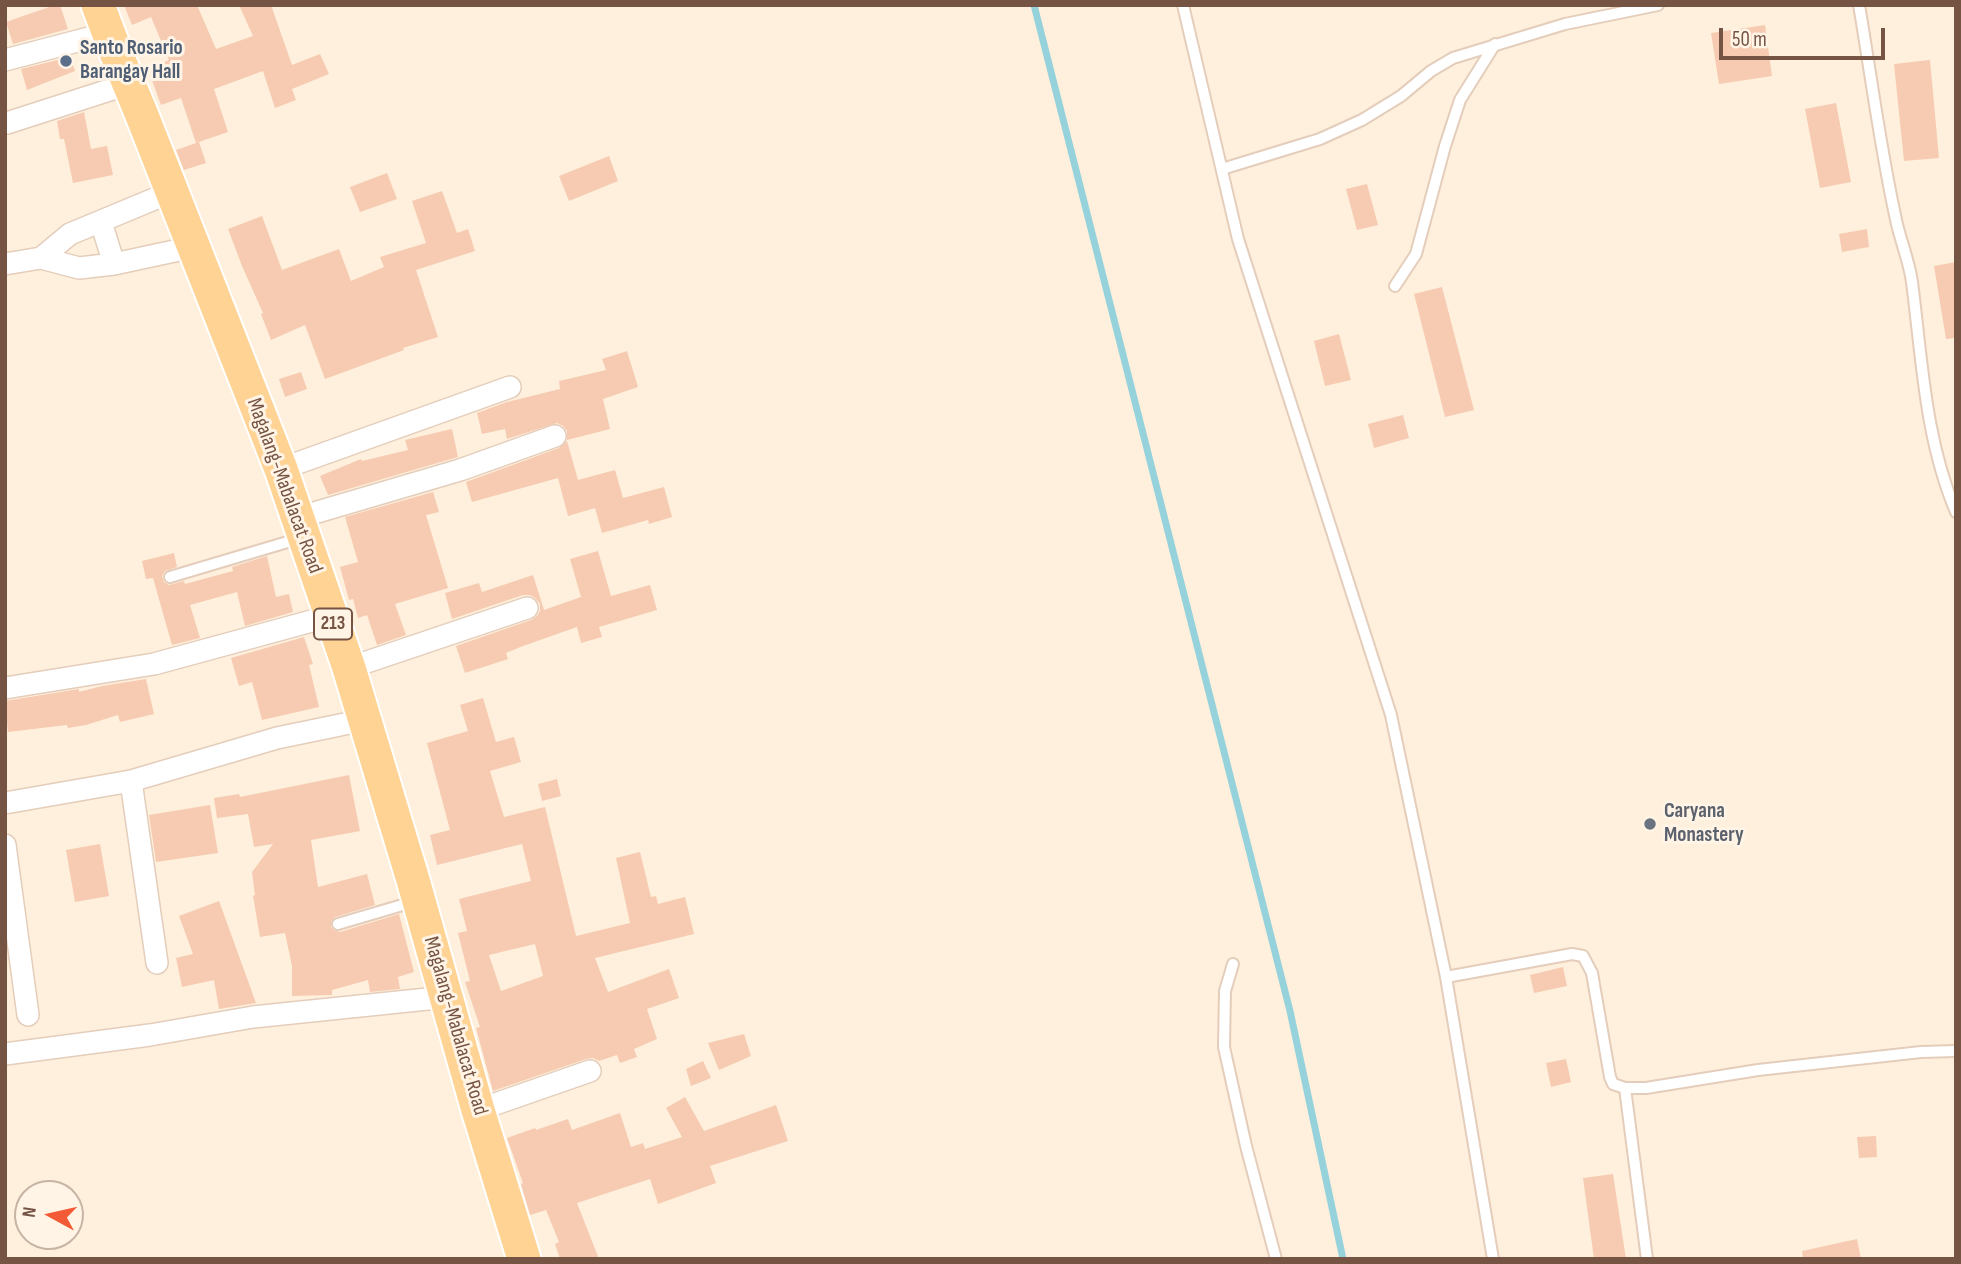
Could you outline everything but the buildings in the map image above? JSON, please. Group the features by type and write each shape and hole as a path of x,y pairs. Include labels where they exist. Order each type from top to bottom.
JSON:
{"main road":[{"name":"Magalang-Mabalacat Road","path":"103,19 281,469 349,668 419,900 518,1253"}],"street":[{"path":"5,60 103,19"},
{"path":"7,123 128,84"},
{"path":"41,258 70,234 171,192"},
{"path":"101,222 114,264"},
{"path":"5,264 41,258 79,268 114,264 193,247"},
{"path":"281,469 510,387"},
{"path":"300,528 555,436"},
{"path":"349,668 527,608"},
{"path":"5,688 154,664 330,616"},
{"path":"5,803 131,781 277,738 364,720"},
{"path":"131,781 157,962"},
{"path":"5,845 28,1016"},
{"path":"5,1054 150,1035 253,1017 447,997"},
{"path":"478,1110 590,1071"}],"lane":[{"path":"1183,5 1238,239 1391,715 1447,977 1493,1259"},
{"path":"1222,169 1320,139 1362,120 1401,96 1431,71 1453,58 1565,24 1658,5"},
{"path":"1859,5 1895,218 1907,256 1912,284 1931,433 1941,474 1956,512"},
{"path":"1395,286 1416,254 1460,100 1495,44"},
{"path":"170,577 300,528"},
{"path":"338,924 419,900"},
{"path":"1447,977 1572,954 1583,957 1592,973 1610,1077 1613,1084 1625,1088 1646,1088 1772,1069 1922,1052 1956,1051"},
{"path":"1233,964 1225,992 1224,1046 1246,1146 1276,1259"},
{"path":"1625,1088 1647,1259"}],"waterway":[{"path":"1034,5 1290,1011 1343,1259"}],"place":[{"name":"Santo Rosario Barangay Hall","path":"66,61"},
{"name":"Caryana Monastery","path":"1650,824"}]}
